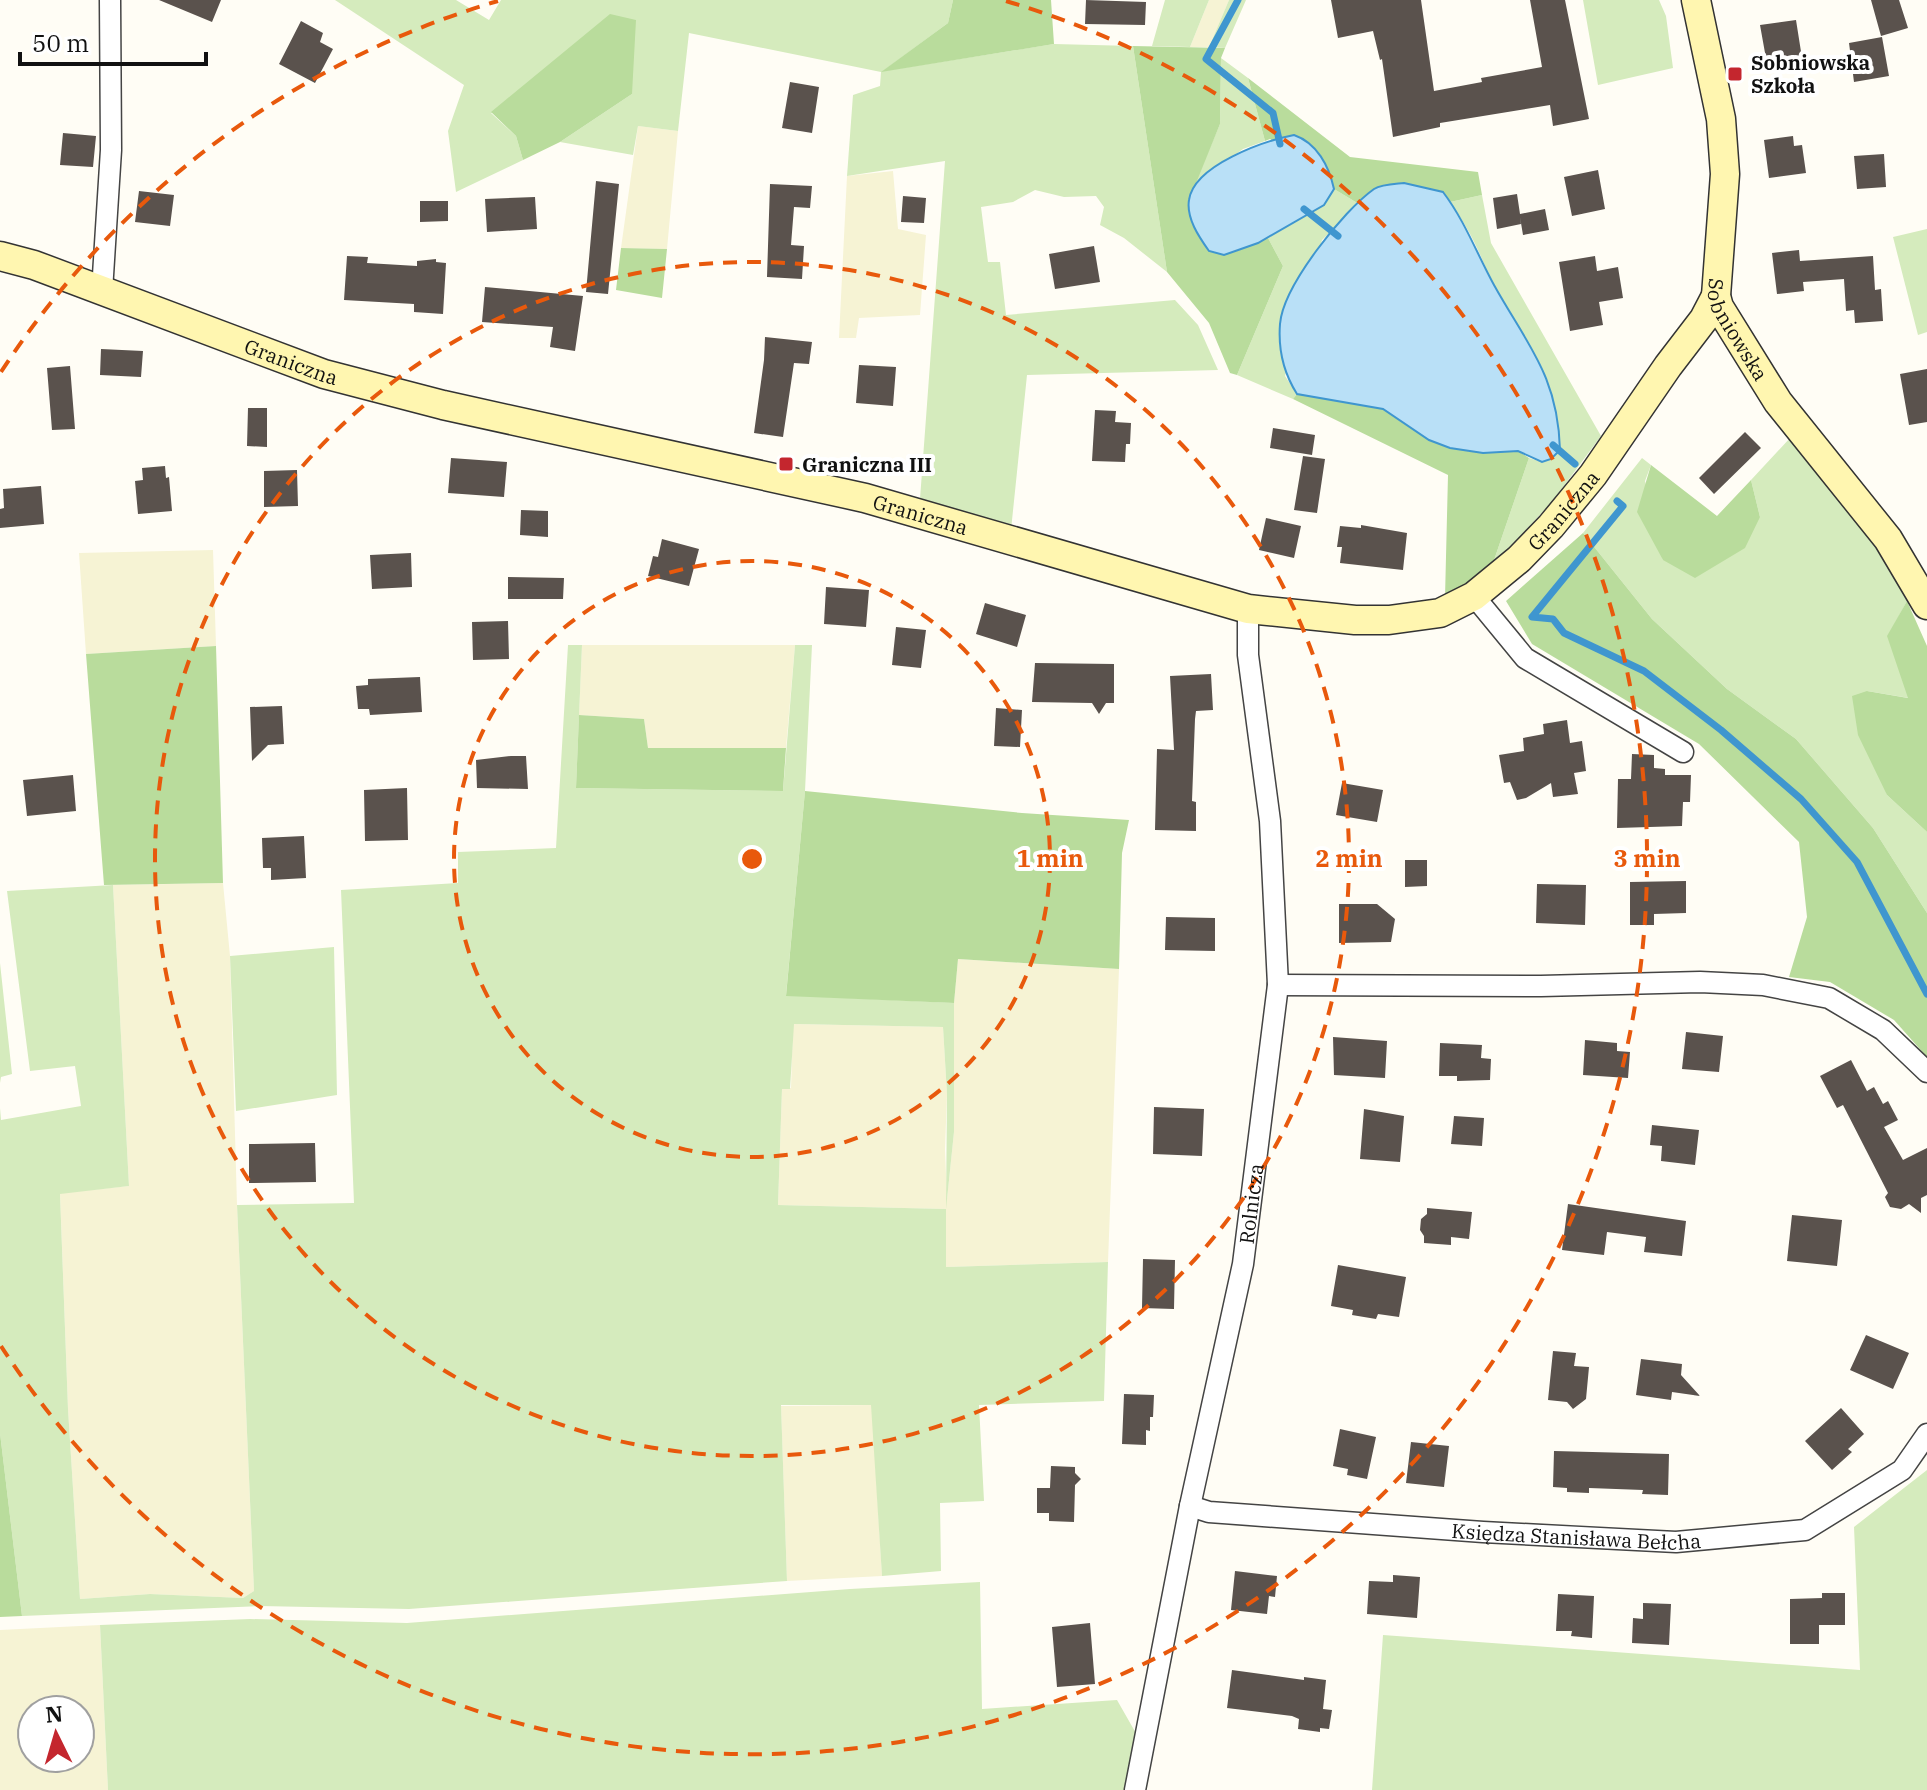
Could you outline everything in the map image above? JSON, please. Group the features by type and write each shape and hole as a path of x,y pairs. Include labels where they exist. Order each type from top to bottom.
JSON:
{"street":[{"path":"102,291 111,150 110,0"},
{"name":"Sobniowska","path":"1696,0 1721,119 1724,160 1716,296 1724,318 1778,402 1888,539 1927,605"},
{"name":"Graniczna","path":"0,256 34,265 324,374 443,405 865,498 1248,609 1306,617 1389,620 1440,613 1474,596 1519,559 1593,475 1704,319 1716,296"},
{"path":"1474,596 1525,658 1683,752"},
{"name":"Rolnicza","path":"1135,1790 1190,1506 1243,1264 1278,985 1270,821 1248,655 1248,609"},
{"path":"1278,985 1541,986 1700,982 1763,985 1829,998 1883,1030 1927,1072"},
{"name":"Księdza Stanisława Bełcha","path":"1190,1506 1224,1514 1676,1542 1805,1530 1902,1470 1927,1434"}],"shaded area":[{"path":"1209,0 1229,0 1209,47 1190,47"},
{"path":"638,126 678,131 667,249 621,248"},
{"path":"893,171 898,229 926,235 920,315 859,318 856,338 839,338 847,176"},
{"path":"213,550 216,646 86,654 79,553"},
{"path":"582,645 795,645 786,748 648,748 644,719 579,715"},
{"path":"223,883 230,956 237,1205 254,1591 243,1598 150,1594 80,1599 68,1409 60,1193 129,1186 113,885"},
{"path":"958,959 1119,969 1108,1262 946,1267 946,1209 778,1205 782,1089 791,1088 793,1024 943,1027 947,1094 947,1199 954,1132 954,1003"},
{"path":"872,1405 882,1576 787,1581 781,1406"},
{"path":"100,1625 108,1790 0,1790 0,1630"}],"green space":[{"path":"335,0 456,0 489,20 501,0 953,0 948,23 883,71 1054,44 1133,46 1167,272 1124,238 1100,225 1104,207 1096,196 1064,197 1035,190 1013,202 981,207 988,262 1000,262 1006,315 1175,300 1198,325 1218,370 1027,375 1011,530 920,499 945,161 847,176 853,95 880,86 881,72 689,33 678,131 638,126 633,155 560,142 632,94 491,113 516,136 523,160 456,192 448,131 464,85"},
{"path":"953,0 1051,0 1054,44 881,72 948,23"},
{"path":"1165,0 1209,0 1190,47 1152,46"},
{"path":"1229,0 1246,0 1225,48 1209,47"},
{"path":"1583,0 1659,0 1666,16 1673,68 1598,85"},
{"path":"610,14 636,20 632,94 560,142 523,160 516,136 491,112"},
{"path":"1133,46 1225,48 1221,58 1220,124 1188,203 1192,221 1224,255 1268,238 1283,266 1237,375 1230,373 1209,323 1167,272"},
{"path":"1221,58 1248,78 1265,141 1243,149 1194,185 1220,124"},
{"path":"1248,78 1350,157 1478,172 1482,195 1450,202 1443,192 1377,187 1359,204 1334,189 1331,175 1270,139 1265,141"},
{"path":"1334,189 1359,204 1322,240 1285,376 1297,394 1293,399 1237,375 1283,266 1268,238 1324,205"},
{"path":"1482,195 1491,243 1601,436 1552,502 1492,566 1529,458 1542,462 1495,293 1483,260 1450,202"},
{"path":"1927,229 1927,332 1918,335 1893,237"},
{"path":"621,248 667,249 662,298 616,290"},
{"path":"1297,394 1383,409 1429,440 1450,448 1483,453 1518,451 1529,458 1492,566 1445,598 1448,475 1293,399"},
{"path":"1791,437 1877,545 1907,601 1888,636 1909,698 1867,691 1887,795 1927,832 1927,913 1873,828 1796,739 1727,689 1652,619 1583,533 1642,458 1651,465 1645,481 1663,560 1760,517 1751,480"},
{"path":"1651,465 1717,516 1751,480 1760,517 1745,548 1695,578 1663,560 1637,512"},
{"path":"1583,533 1652,619 1727,689 1796,739 1873,828 1927,913 1927,1057 1894,1020 1830,982 1789,977 1807,917 1799,842 1699,744 1532,644 1506,601"},
{"path":"1907,601 1927,646 1927,832 1887,795 1858,735 1852,696 1867,691 1908,698 1887,636"},
{"path":"568,645 582,645 576,788 783,791 795,645 812,645 805,791 786,995 954,1003 954,1132 946,1209 946,1267 1108,1262 1104,1401 979,1405 984,1501 940,1503 941,1571 882,1576 871,1405 781,1405 787,1581 409,1609 260,1606 22,1616 0,1433 0,1108 1,1120 81,1106 75,1066 30,1071 7,891 113,885 129,1186 60,1194 68,1409 80,1599 150,1594 243,1598 254,1591 237,1205 354,1203 341,890 458,883 458,852 556,848","holes":["794,1024 943,1027 947,1094 946,1209 778,1205 782,1089 790,1089"]},
{"path":"216,646 223,883 104,885 86,654"},
{"path":"579,715 644,719 648,748 786,748 783,791 576,788"},
{"path":"805,791 1022,813 1129,820 1122,853 1119,969 958,959 954,1003 786,996"},
{"path":"334,947 337,1095 236,1111 230,956"},
{"path":"0,963 12,1074 1,1077 0,1083"},
{"path":"0,1433 22,1616 0,1617"},
{"path":"1927,1470 1927,1790 1372,1790 1383,1635 1860,1670 1854,1527"},
{"path":"980,1582 982,1709 1117,1700 1137,1735 1125,1790 108,1790 100,1625 250,1619 407,1623"}],"water":[{"path":"1294,135 1321,156 1329,172 1334,189 1324,205 1258,243 1224,255 1209,251 1189,214 1189,200 1194,187 1203,176 1232,157"},
{"path":"1404,183 1443,192 1539,363 1554,402 1558,424 1560,450 1551,459 1542,462 1518,451 1483,453 1450,448 1429,440 1383,409 1297,394 1292,386 1282,360 1280,324 1284,308 1303,270 1331,231 1361,200 1377,187"}],"building":[{"path":"159,0 221,0 212,22"},
{"path":"1086,0 1146,2 1145,25 1085,24"},
{"path":"1331,0 1421,0 1434,91 1482,82 1481,78 1542,67 1530,0 1565,0 1589,119 1553,126 1550,105 1440,123 1440,127 1393,137 1382,59 1373,31 1338,38"},
{"path":"1871,0 1899,0 1908,28 1881,36"},
{"path":"1796,20 1802,58 1767,64 1760,25"},
{"path":"301,21 323,33 320,42 333,49 315,83 279,64"},
{"path":"1882,37 1889,76 1854,82 1849,43"},
{"path":"790,82 819,87 812,133 782,128"},
{"path":"63,133 96,136 93,167 60,165"},
{"path":"1793,136 1794,146 1802,145 1806,173 1769,178 1764,140"},
{"path":"1884,154 1886,187 1857,189 1854,156"},
{"path":"1598,170 1605,209 1572,216 1564,177"},
{"path":"596,181 619,184 608,294 586,292"},
{"path":"770,184 812,186 810,208 794,207 791,245 804,246 802,279 767,277"},
{"path":"139,191 174,195 170,226 135,222"},
{"path":"1517,194 1520,214 1545,209 1549,230 1523,235 1520,217 1521,224 1497,229 1493,198"},
{"path":"903,196 926,198 924,223 901,222"},
{"path":"535,197 537,229 487,232 485,199"},
{"path":"420,201 448,201 448,221 420,222"},
{"path":"1094,246 1100,282 1055,289 1049,254"},
{"path":"1799,250 1800,261 1873,256 1875,290 1881,289 1883,321 1855,323 1854,310 1846,311 1844,279 1803,282 1804,291 1777,294 1772,253"},
{"path":"347,256 368,257 367,263 417,266 417,261 436,259 436,262 446,263 443,314 414,312 414,304 344,300"},
{"path":"1595,256 1597,271 1618,267 1623,298 1599,302 1603,325 1570,331 1559,262"},
{"path":"485,287 583,296 575,351 550,347 553,327 482,322"},
{"path":"765,337 812,342 809,364 794,363 783,437 754,433"},
{"path":"101,349 143,351 141,377 100,375"},
{"path":"859,365 896,367 893,406 856,403"},
{"path":"70,366 75,429 52,430 47,368"},
{"path":"1927,369 1927,422 1909,425 1900,374"},
{"path":"248,408 267,408 267,447 247,446"},
{"path":"1095,410 1116,411 1115,422 1131,423 1125,462 1092,461"},
{"path":"1273,428 1315,435 1312,455 1270,448"},
{"path":"1745,432 1761,448 1714,494 1699,478"},
{"path":"1303,456 1325,459 1317,513 1294,510"},
{"path":"451,458 507,462 504,497 448,493"},
{"path":"165,466 172,511 138,514 135,481 143,480 142,468"},
{"path":"297,470 298,506 264,507 264,471"},
{"path":"41,486 44,524 0,528 0,509 4,508 3,489"},
{"path":"521,510 548,511 548,537 520,535"},
{"path":"1266,518 1301,526 1294,558 1259,550"},
{"path":"1361,525 1407,533 1403,570 1340,563 1342,547 1337,547 1340,526 1361,528"},
{"path":"662,539 699,549 689,586 648,576 653,556 658,557"},
{"path":"411,553 412,587 372,589 370,555"},
{"path":"508,577 564,578 563,599 508,599"},
{"path":"826,587 869,590 866,627 824,624"},
{"path":"985,603 1026,615 1017,647 976,634"},
{"path":"508,621 509,659 473,660 472,622"},
{"path":"896,627 926,630 921,668 892,665"},
{"path":"1035,663 1114,664 1114,703 1106,703 1099,714 1092,703 1032,702"},
{"path":"1211,674 1213,710 1196,711 1195,719 1192,801 1196,802 1196,831 1155,830 1157,749 1174,750 1170,676"},
{"path":"420,677 422,712 370,715 369,709 358,709 356,686 368,685 368,679"},
{"path":"282,706 284,744 268,745 252,761 250,707"},
{"path":"996,708 1022,710 1020,747 994,746"},
{"path":"1567,720 1570,743 1582,741 1586,771 1574,773 1578,794 1553,797 1551,783 1517,800 1510,782 1504,783 1499,755 1524,751 1523,738 1544,734 1543,724"},
{"path":"1632,754 1654,755 1654,768 1665,769 1665,775 1691,775 1690,802 1683,802 1682,826 1617,828 1618,779 1631,779"},
{"path":"526,756 528,789 477,788 476,760"},
{"path":"73,775 76,811 27,816 23,780"},
{"path":"1342,783 1383,790 1377,822 1336,815"},
{"path":"407,788 408,840 365,841 364,790"},
{"path":"304,836 306,878 271,880 271,868 263,868 262,838"},
{"path":"1405,860 1427,860 1427,886 1405,887"},
{"path":"1686,881 1686,913 1654,914 1654,925 1630,925 1630,882"},
{"path":"1537,884 1586,885 1585,925 1536,923"},
{"path":"1339,904 1377,904 1395,919 1391,942 1339,943"},
{"path":"1166,917 1215,918 1215,951 1165,950"},
{"path":"1686,1032 1723,1036 1719,1072 1682,1069"},
{"path":"1333,1037 1387,1041 1385,1078 1334,1075"},
{"path":"1585,1040 1617,1043 1617,1051 1630,1052 1628,1078 1583,1075"},
{"path":"1440,1043 1482,1045 1481,1058 1491,1059 1490,1080 1457,1081 1457,1076 1439,1076"},
{"path":"1851,1060 1867,1091 1874,1087 1883,1104 1888,1101 1898,1120 1884,1127 1903,1160 1927,1148 1927,1195 1921,1198 1921,1213 1909,1204 1901,1209 1890,1207 1885,1197 1888,1193 1843,1105 1837,1108 1820,1076"},
{"path":"1154,1107 1204,1109 1202,1156 1153,1154"},
{"path":"1364,1109 1404,1116 1400,1162 1360,1159"},
{"path":"1454,1116 1484,1118 1482,1146 1451,1144"},
{"path":"1652,1125 1699,1130 1695,1165 1661,1161 1662,1146 1650,1145"},
{"path":"315,1143 316,1182 249,1183 249,1144"},
{"path":"1568,1204 1686,1221 1682,1256 1644,1252 1646,1237 1607,1232 1604,1255 1562,1250"},
{"path":"1427,1208 1472,1212 1469,1239 1451,1237 1451,1245 1424,1243 1420,1230"},
{"path":"1792,1215 1842,1220 1837,1266 1787,1261"},
{"path":"1143,1259 1175,1260 1174,1309 1142,1308"},
{"path":"1338,1265 1406,1277 1399,1317 1378,1314 1376,1319 1352,1315 1353,1310 1331,1306"},
{"path":"1866,1335 1909,1353 1893,1389 1850,1370"},
{"path":"1553,1351 1576,1353 1574,1366 1589,1367 1586,1399 1573,1409 1567,1402 1548,1400"},
{"path":"1641,1359 1682,1364 1681,1375 1700,1396 1672,1392 1671,1400 1636,1395"},
{"path":"1124,1394 1154,1395 1153,1417 1150,1417 1150,1431 1146,1430 1146,1445 1122,1444"},
{"path":"1841,1408 1864,1434 1848,1449 1852,1452 1832,1470 1805,1441"},
{"path":"1340,1429 1376,1437 1367,1479 1347,1475 1348,1469 1333,1466"},
{"path":"1411,1442 1449,1446 1444,1487 1406,1483"},
{"path":"1554,1451 1669,1454 1668,1495 1642,1494 1643,1490 1589,1488 1589,1493 1567,1492 1567,1488 1553,1487"},
{"path":"1051,1466 1075,1467 1075,1473 1081,1479 1075,1485 1074,1522 1049,1521 1049,1513 1037,1513 1037,1488 1050,1488"},
{"path":"1235,1571 1277,1576 1275,1597 1269,1596 1267,1614 1231,1610"},
{"path":"1393,1575 1420,1577 1417,1618 1367,1614 1369,1581 1393,1582"},
{"path":"1822,1593 1845,1593 1845,1625 1819,1625 1819,1644 1790,1644 1790,1599 1822,1598"},
{"path":"1558,1594 1594,1596 1592,1638 1571,1636 1572,1631 1556,1631"},
{"path":"1643,1603 1671,1604 1669,1645 1632,1643 1633,1618 1643,1619"},
{"path":"1090,1623 1095,1684 1057,1687 1052,1627"},
{"path":"1232,1670 1326,1680 1323,1709 1332,1710 1329,1729 1320,1728 1320,1732 1298,1729 1299,1719 1292,1716 1227,1708"}],"waterway":[{"path":"1238,0 1206,59 1273,113 1280,144"},
{"path":"1304,209 1338,236"},
{"path":"1553,445 1575,464"},
{"path":"1617,501 1623,506 1532,617 1553,619 1564,633 1644,671 1721,730 1801,799 1857,862 1927,994"}],"place":[{"name":"Sobniowska Szkoła","path":"1735,74"},
{"name":"Graniczna III","path":"786,464"}]}
